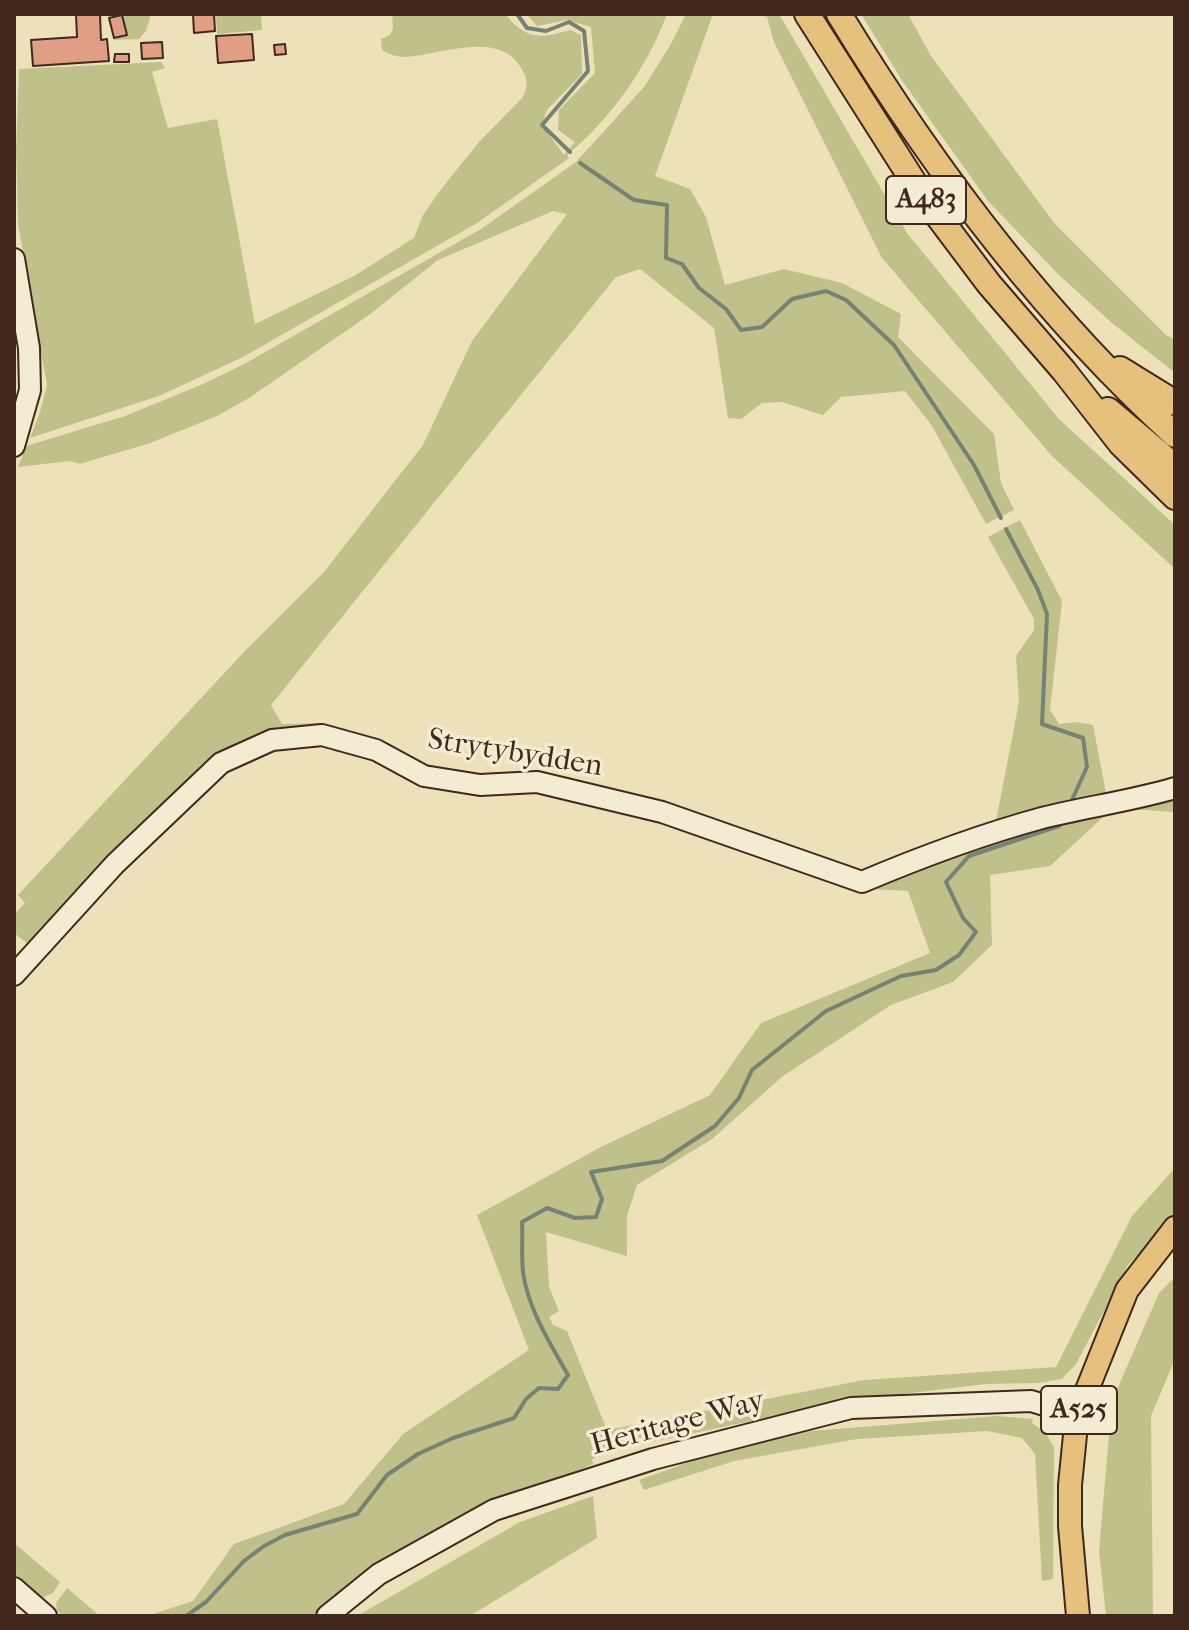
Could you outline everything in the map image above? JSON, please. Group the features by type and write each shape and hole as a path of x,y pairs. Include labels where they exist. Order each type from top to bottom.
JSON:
{"highway":[{"name":"A483","path":"807,14 922,195 989,284 1064,371 1175,467"},
{"name":"A483","path":"839,14 922,144 1038,292 1175,435"},
{"name":"A483","path":"1094,353 1175,403"},
{"path":"1064,371 1121,444 1175,497"}],"main road":[{"name":"A525","path":"1078,1616 1070,1526 1070,1485 1077,1415 1127,1290 1175,1228"}],"street":[{"path":"14,259 29,348 30,390 14,446"},
{"name":"Strytybydden","path":"14,975 115,864 221,763 272,740 322,735 376,750 424,776 480,785 537,782 648,808 862,882 948,846 1175,788"},
{"name":"Heritage Way","path":"327,1616 379,1574 494,1510 653,1459 851,1408 1031,1401 1077,1415"},
{"path":"14,1588 46,1616"}],"green space":[{"path":"107,14 151,14 146,31 139,39 113,40 127,35 122,15 109,18"},
{"path":"216,14 261,14 262,30 217,34"},
{"path":"392,14 505,14 520,29 534,35 570,30 581,35 582,74 547,110 542,125 564,155 575,142 558,130 559,110 595,73 591,27 567,20 537,26 526,14 667,14 649,53 626,91 598,126 567,155 569,158 477,223 243,357 159,396 30,438 47,385 18,224 16,150 19,69 161,62 165,68 152,72 168,128 217,119 255,324 354,276 414,238 423,215 439,192 479,142 523,97 526,82 523,72 511,56 499,50 468,47 405,57 382,50 381,39 390,35 393,28"},
{"path":"686,14 713,14 655,176 690,189 706,217 725,285 784,269 842,283 901,314 898,337 994,434 1001,483 1014,510 986,524 932,426 905,391 841,397 823,415 782,402 762,403 741,419 728,418 714,328 640,269 616,277 271,705 282,724 323,723 282,732 205,764 191,785 31,946 14,933 14,915 25,903 18,895 243,653 324,572 423,445 472,341 567,214 553,211 438,260 369,315 249,398 217,416 150,443 80,464 70,461 18,467 26,446 125,416 203,384 246,363 481,229 576,162 644,87"},
{"path":"754,14 779,14 907,233 1059,419 1175,525 1175,569 1052,456 882,258 774,42 767,17"},
{"path":"861,14 908,14 931,56 1055,224 1166,335 1175,340 1175,373 1112,323 1059,275 988,201 903,82"},
{"path":"1020,520 1062,601 1050,710 1059,724 1077,722 1093,725 1106,793 1098,801 1175,795 1175,812 1113,808 1050,866 990,875 992,945 953,982 891,1005 783,1076 712,1139 637,1185 627,1216 627,1256 546,1232 549,1287 559,1311 549,1317 553,1325 567,1331 607,1430 864,1380 1056,1367 1132,1216 1175,1168 1175,1216 1128,1265 1076,1364 1062,1379 1038,1383 986,1384 846,1401 633,1446 592,1459 593,1464 492,1507 369,1576 317,1616 147,1616 193,1601 234,1544 344,1504 403,1434 529,1350 477,1215 601,1147 710,1095 761,1023 930,953 908,891 868,889 1010,831 1030,833 1050,823 996,821 1019,702 1016,656 1034,630 1034,619 988,537"},
{"path":"1175,1277 1175,1359 1151,1416 1153,1616 1106,1616 1099,1551 1112,1401 1159,1293"},
{"path":"997,1416 1033,1419 1032,1423 1045,1432 1054,1447 1053,1579 1042,1581 1035,1454 1022,1438 987,1431 857,1439 734,1461 644,1490 639,1480 717,1452 811,1431"},
{"path":"593,1496 597,1538 470,1616 357,1616 520,1522"},
{"path":"14,1543 60,1582 53,1593 42,1598 14,1573"},
{"path":"67,1588 100,1616 63,1616 57,1611 56,1603"}],"building":[{"path":"76,14 100,14 101,40 107,39 109,61 33,66 31,40 77,37"},
{"path":"193,14 214,14 215,31 194,33"},
{"path":"122,15 127,35 114,38 109,18"},
{"path":"252,34 254,60 218,63 216,36"},
{"path":"162,42 163,58 142,59 141,43"},
{"path":"285,44 286,54 275,55 274,45"},
{"path":"115,54 129,54 129,62 114,62"}],"waterway":[{"path":"517,14 527,28 546,31 569,22 584,31 588,71 542,125 570,152"},
{"path":"580,163 634,200 667,205 666,258 682,264 699,288 726,309 741,330 762,327 792,299 826,291 846,300 894,345 974,465 1001,518"},
{"path":"1006,529 1047,614 1042,724 1083,738 1087,767 1071,802"},
{"path":"186,1616 206,1602 244,1561 264,1546 285,1535 357,1514 387,1475 418,1454 453,1438 514,1418 526,1399 539,1388 558,1389 568,1375 541,1325 526,1286 522,1222 547,1208 575,1218 596,1217 602,1199 591,1172 662,1161 715,1126 739,1098 752,1070 826,1011 901,976 936,970 959,955 976,932 963,918 946,882 969,856 1059,826 1062,821"}]}
